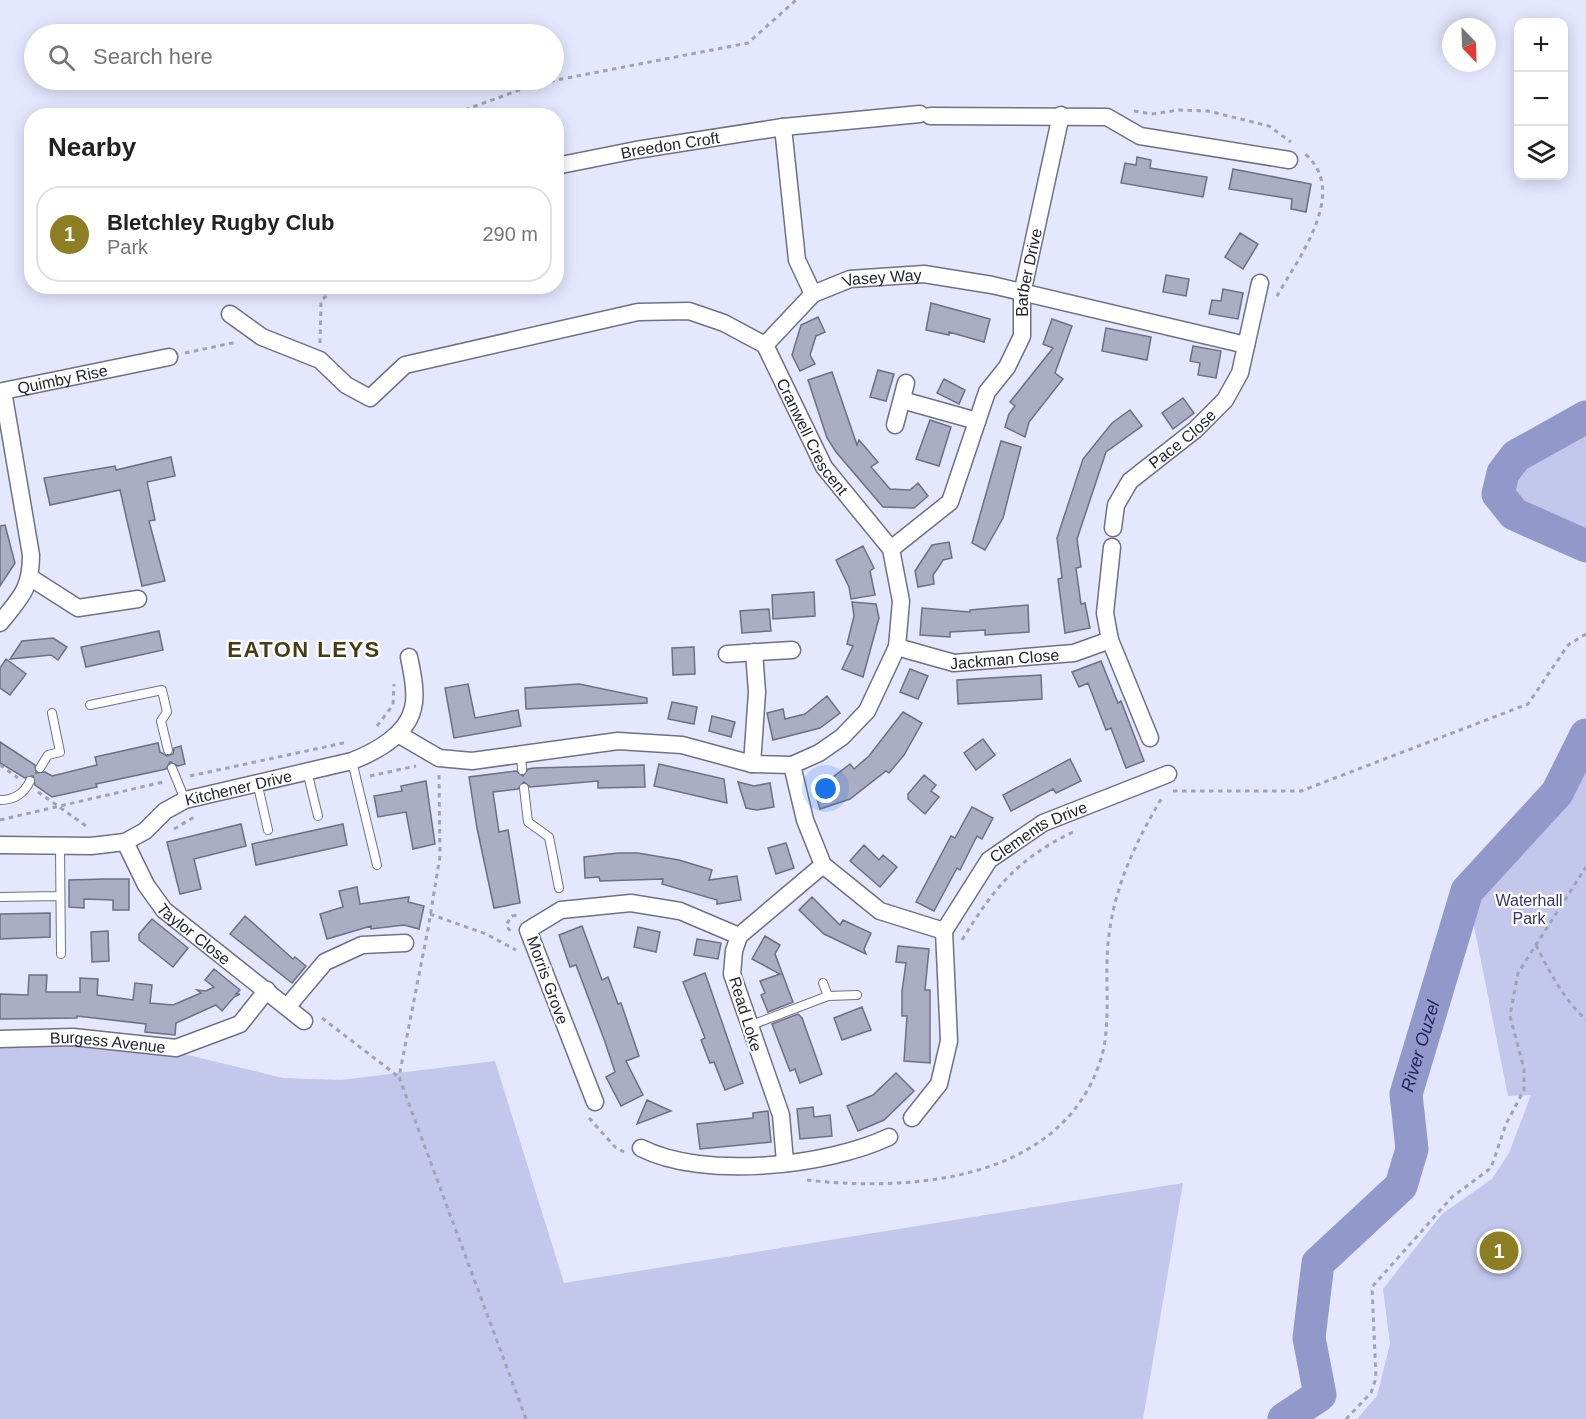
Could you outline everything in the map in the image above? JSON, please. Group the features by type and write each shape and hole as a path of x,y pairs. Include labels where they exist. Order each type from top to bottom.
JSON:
{"street":[{"name":"Breedon Croft","path":"564,164 636,150 783,127 925,115 1061,115"},
{"path":"1061,115 1107,117 1140,136 1295,152"},
{"name":"Barber Drive","path":"891,549 950,502 987,392 1007,367 1022,336 1022,294 1061,115"},
{"path":"783,127 797,260 813,294"},
{"name":"Vasey Way","path":"765,345 813,294 850,279 924,274 992,285 1022,294"},
{"name":"Pace Close","path":"1113,528 1116,505 1130,481 1195,430 1225,400 1240,373 1260,283"},
{"path":"1022,294 1246,345"},
{"path":"230,314 262,337 320,360 346,385 370,398 405,365 639,312 689,311 724,323 765,345"},
{"name":"Cranwell Crescent","path":"398,734 439,764 521,761 618,741 682,745 752,764 792,765 819,753 842,737 867,711 897,647 901,601 891,549 824,467 765,345"},
{"name":"Quimby Rise","path":"32,578 32,555 3,391 169,357"},
{"path":"895,425 904,392 977,420"},
{"path":"1112,547 1105,613 1110,640 1150,738"},
{"path":"0,622 23,594 32,578 78,608 138,599"},
{"name":"Jackman Close","path":"897,647 954,663 1074,653 1110,640"},
{"path":"727,654 792,650"},
{"path":"752,764 757,692 754,652"},
{"name":"Kitchener Drive","path":"0,845 91,846 125,842 145,831 165,811 185,800 352,761 377,752 398,734 413,708 410,664"},
{"path":"792,765 805,820 823,865 880,911 944,931 948,1041 939,1084 912,1118"},
{"name":"Clements Drive","path":"944,931 989,860 1043,823 1168,774"},
{"name":"Taylor Close","path":"125,842 146,885 164,909 287,1007 309,1017"},
{"path":"739,936 823,865"},
{"name":"Morris Grove","path":"590,1106 528,930 561,910 631,903 680,911 739,936"},
{"name":"Read Loke","path":"739,936 734,951 732,975 748,1026 781,1114 785,1162"},
{"path":"287,1007 325,962 362,945 405,943"},
{"name":"Burgess Avenue","path":"0,1039 73,1037 176,1048 240,1024 267,990"},
{"path":"633,1150 690,1163 720,1166 815,1160 862,1149 890,1137"}],"lane":[{"path":"90,705 162,690 167,712 162,721 168,750"},
{"path":"40,768 48,754 60,752 52,713"},
{"path":"352,761 377,865"},
{"path":"172,768 185,800"},
{"path":"307,771 318,816"},
{"path":"257,782 267,830"},
{"path":"0,800 9,800 29,783"},
{"path":"524,788 528,822 549,837 559,888"},
{"path":"60,846 58,896 61,954"},
{"path":"0,897 58,896"},
{"path":"823,983 828,996"},
{"path":"748,1026 828,996 857,995"}],"path":[{"path":"564,79 748,44 796,0"},
{"path":"470,108 520,90"},
{"path":"1107,117 1124,109 1152,114 1179,110 1208,111 1269,126 1295,152 1309,157 1321,180 1319,217 1313,236 1275,299"},
{"path":"320,360 321,301 328,294"},
{"path":"169,357 262,337"},
{"path":"1158,794 1166,791 1301,791 1528,704 1568,645 1586,634"},
{"path":"371,730 378,726 393,705 395,676 410,664"},
{"path":"0,820 357,740"},
{"path":"358,779 424,764 439,764 440,856 399,1077 526,1419"},
{"path":"0,765 29,783 90,830 91,846"},
{"path":"804,1179 915,1182 971,1173 1016,1156 1054,1131 1081,1101 1100,1061 1106,1018 1108,935 1120,883 1141,833 1166,791"},
{"path":"171,830 201,813"},
{"path":"962,941 986,900 1014,869 1042,847 1082,828"},
{"path":"1346,1419 1371,1393 1376,1378 1372,1287 1452,1197 1491,1168 1506,1124 1524,1090 1524,1069 1510,1016 1518,973 1586,867"},
{"path":"430,914 507,943 524,956"},
{"path":"513,934 506,926 512,916 520,915"},
{"path":"1536,945 1571,1006 1586,1020"},
{"path":"309,1017 399,1077"},
{"path":"590,1106 590,1122 615,1147 633,1150"}],"green space":[{"path":"1586,417 1586,546 1514,514 1498,494 1503,473 1516,456"},
{"name":"Waterhall Park","path":"1586,735 1586,1419 1357,1419 1377,1396 1390,1344 1383,1289 1442,1214 1492,1179 1509,1153 1531,1095 1508,1096 1467,891 1557,793"},
{"path":"84,1046 188,1055 283,1078 341,1080 495,1061 564,1283 1183,1183 1143,1419 0,1419 0,1047"}],"building":[{"path":"1137,157 1151,160 1150,168 1207,177 1203,197 1121,183 1125,163 1136,165"},
{"path":"1233,169 1311,184 1306,212 1291,209 1292,199 1229,189"},
{"path":"1240,233 1258,244 1243,269 1225,257"},
{"path":"1166,275 1189,279 1186,296 1163,292"},
{"path":"1223,289 1243,293 1238,319 1209,314 1212,300 1221,301"},
{"path":"931,303 990,319 984,342 949,332 949,335 926,330"},
{"path":"818,317 825,332 816,336 810,355 815,364 800,371 792,355 801,325"},
{"path":"1052,319 1072,326 1055,373 1063,379 1029,422 1025,437 1005,427 1009,414 1015,406 1010,402 1053,348 1043,344"},
{"path":"1106,328 1151,337 1147,360 1102,351"},
{"path":"1193,346 1221,351 1216,378 1198,375 1200,363 1190,361"},
{"path":"878,370 894,374 886,401 870,397"},
{"path":"832,372 857,445 859,440 878,462 871,467 890,489 910,490 918,483 928,496 914,508 883,507 836,452 827,438 808,380"},
{"path":"944,379 965,390 959,404 937,393"},
{"path":"1183,398 1194,413 1173,429 1162,413"},
{"path":"1130,410 1142,426 1106,452 1077,539 1081,567 1076,568 1081,604 1085,603 1090,628 1065,633 1058,579 1062,578 1057,538 1083,459 1112,423"},
{"path":"930,420 951,427 939,466 916,459"},
{"path":"1001,441 1021,447 1003,518 985,550 972,543"},
{"path":"171,457 175,476 147,482 155,520 149,521 165,581 142,586 120,490 50,505 44,478 115,466 116,470"},
{"path":"5,525 15,563 0,586 0,526"},
{"path":"949,542 952,558 943,560 933,575 934,584 918,587 915,571 932,545"},
{"path":"863,546 874,568 870,571 875,595 851,599 849,587 836,560"},
{"path":"814,592 815,616 773,619 772,595"},
{"path":"852,602 876,604 879,618 863,677 842,669 853,646 847,644 854,616"},
{"path":"1028,605 1029,632 985,635 985,630 950,632 950,637 920,635 922,608 970,612 970,610"},
{"path":"769,609 771,631 742,633 740,611"},
{"path":"159,631 163,650 86,667 81,647"},
{"path":"53,638 67,647 58,660 51,655 10,659 22,641"},
{"path":"694,647 695,674 673,675 672,648"},
{"path":"6,659 26,674 10,695 0,688 0,668"},
{"path":"1101,661 1118,703 1121,701 1144,761 1126,768 1111,728 1106,730 1088,683 1079,687 1072,672"},
{"path":"910,669 928,676 918,699 900,692"},
{"path":"1041,675 1042,699 958,704 957,680"},
{"path":"468,684 475,718 518,710 521,726 454,738 445,688"},
{"path":"579,684 647,698 647,703 526,709 525,688"},
{"path":"827,696 840,713 820,728 773,740 767,713 783,709 785,719 805,714"},
{"path":"672,702 697,707 694,724 668,719"},
{"path":"903,712 922,723 904,755 889,773 886,771 850,799 820,809 813,786 829,780 850,764 854,769 869,756"},
{"path":"712,716 735,722 731,737 709,731"},
{"path":"983,739 995,755 976,770 964,753"},
{"path":"0,742 35,765 36,773 45,772 52,776 97,765 95,757 158,743 160,752 167,756 173,754 174,748 181,746 185,764 178,766 170,762 166,769 96,784 97,787 52,797 35,785 33,776 25,778 0,763"},
{"path":"1070,759 1081,781 1056,793 1053,789 1011,811 1003,795"},
{"path":"659,764 724,779 727,803 654,786"},
{"path":"644,765 645,787 598,788 598,781 530,787 524,782 518,789 493,792 499,832 508,830 520,903 494,908 469,777 516,771 523,776 528,769 534,768"},
{"path":"924,775 936,785 931,791 939,797 925,814 908,799 908,794"},
{"path":"426,781 435,844 413,849 406,812 378,817 374,796 402,791 401,786"},
{"path":"738,782 754,786 770,783 774,807 757,810 746,808"},
{"path":"972,807 993,818 982,839 977,836 960,870 957,868 934,911 916,902 951,836 955,838"},
{"path":"241,824 246,846 194,859 201,889 180,894 167,842"},
{"path":"343,824 347,845 256,865 252,844"},
{"path":"786,843 794,868 776,874 768,848"},
{"path":"864,845 879,860 883,855 897,867 880,887 850,861"},
{"path":"638,853 679,860 712,870 709,880 737,876 741,900 717,904 717,900 662,884 663,879 600,881 599,877 585,878 584,857"},
{"path":"129,879 129,910 113,910 113,900 84,899 84,908 69,907 69,880"},
{"path":"357,887 360,904 409,897 408,902 424,906 419,929 404,925 371,929 371,926 327,939 320,914 343,907 339,891"},
{"path":"812,897 840,925 843,920 871,933 864,949 866,954 824,934 799,910"},
{"path":"50,913 50,937 0,939 0,914"},
{"path":"245,916 293,959 295,957 306,966 292,983 230,934"},
{"path":"152,919 188,948 173,967 139,940 139,934"},
{"path":"582,926 602,980 608,977 618,1004 621,1003 639,1056 626,1061 643,1095 621,1106 606,1077 615,1072 604,1039 576,965 570,967 559,935"},
{"path":"638,927 660,932 656,952 634,947"},
{"path":"108,931 109,961 92,962 91,932"},
{"path":"765,936 780,945 775,954 793,1002 768,1012 761,995 765,993 760,981 780,974 752,959"},
{"path":"697,939 721,943 718,959 694,955"},
{"path":"898,946 929,949 925,990 930,990 930,1063 904,1061 907,1016 902,1016 902,991 906,963 896,962"},
{"path":"214,969 240,990 236,994 240,994 234,997 222,1011 216,1005 176,1023 175,1035 145,1032 146,1024 77,1016 77,1018 0,1019 0,994 28,995 29,975 47,975 46,992 80,992 80,978 98,979 97,995 133,1000 135,983 152,985 150,1003 173,1005 201,993 197,990 206,991 214,987 205,980"},
{"path":"705,973 743,1083 725,1090 714,1062 710,1063 701,1040 705,1038 683,982"},
{"path":"862,1007 871,1030 842,1040 834,1018"},
{"path":"798,1014 802,1018 822,1074 800,1083 795,1069 790,1071 772,1024"},
{"path":"896,1073 914,1091 884,1120 858,1131 847,1106 873,1095"},
{"path":"647,1100 671,1111 637,1124"},
{"path":"813,1107 814,1117 830,1115 832,1136 800,1139 797,1109"},
{"path":"768,1111 771,1142 700,1149 697,1124 753,1118 753,1113"}],"waterway":[{"name":"River Ouzel","path":"1586,417 1516,456 1503,473 1498,494 1514,514 1586,546"},
{"name":"River Ouzel","path":"1284,1419 1320,1395 1309,1338 1318,1263 1401,1186 1412,1149 1406,1094 1467,891 1557,793 1586,735"}],"place":[{"name":"Bletchley Rugby Club","path":"1499,1251"}],"district":[{"name":"EATON LEYS","path":"304,649"}]}
